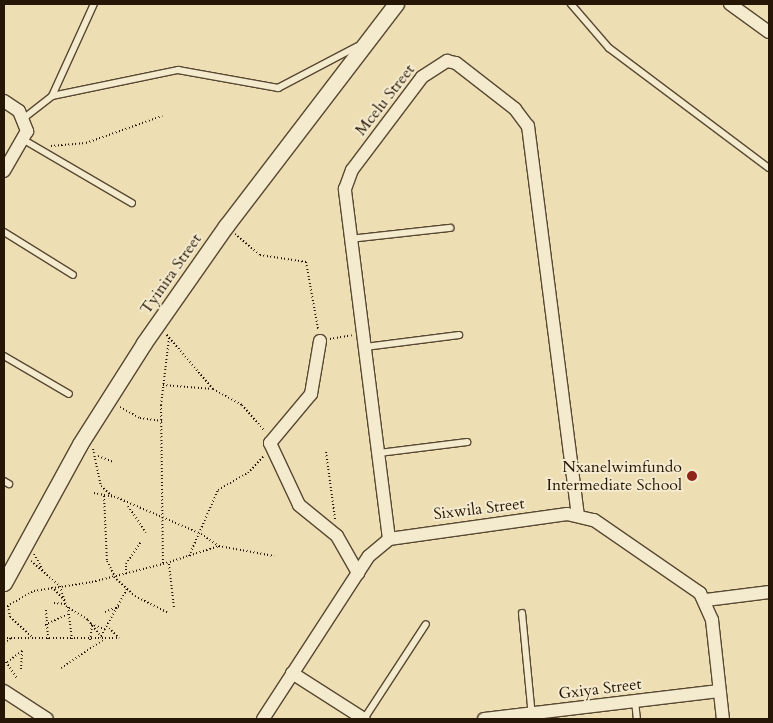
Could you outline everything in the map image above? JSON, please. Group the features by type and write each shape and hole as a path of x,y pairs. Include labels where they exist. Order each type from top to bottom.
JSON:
{"street":[{"name":"Tyinira Street","path":"4,583 80,444 367,41 396,4"},
{"path":"730,4 769,32"},
{"name":"Mcelu Street","path":"389,539 345,189 352,170 430,68 456,63 523,117 530,135 578,514"},
{"path":"4,101 24,118 24,140 4,171"},
{"path":"320,341 311,394 270,443 299,505 337,536 358,573"},
{"path":"578,514 621,536 706,600 769,592"},
{"name":"Sixwila Street","path":"389,539 578,514"},
{"path":"263,719 358,573 389,539"},
{"path":"706,600 723,719"},
{"path":"292,673 364,719"},
{"name":"Gxiya Street","path":"484,719 532,716 719,690"},
{"path":"4,691 47,719"}],"lane":[{"path":"52,96 94,4"},
{"path":"571,4 609,48 769,168"},
{"path":"24,118 52,96 178,70 278,88 367,41"},
{"path":"24,140 132,203"},
{"path":"350,239 450,228"},
{"path":"4,232 74,275"},
{"path":"365,348 459,335"},
{"path":"4,356 69,394"},
{"path":"379,454 467,442"},
{"path":"522,613 532,716"},
{"path":"364,719 426,624"},
{"path":"635,701 637,719"}],"path":[{"path":"36,147 86,143 162,116"},
{"path":"231,231 231,242"},
{"path":"231,231 260,255 306,262 320,341 362,331"},
{"path":"160,342 171,326"},
{"path":"166,334 213,389 256,417 270,443 262,460 248,473 218,490 201,534 189,556"},
{"path":"163,564 165,518 162,421 163,385 169,338"},
{"path":"163,385 213,389"},
{"path":"114,412 123,398"},
{"path":"117,406 140,418 162,421"},
{"path":"88,455 96,440"},
{"path":"92,448 98,456 101,486 114,497 126,504 201,534 218,546 274,556"},
{"path":"326,452 337,536"},
{"path":"98,456 114,462"},
{"path":"94,493 114,497"},
{"path":"104,496 106,560 115,577 127,589 167,612"},
{"path":"126,504 146,534"},
{"path":"126,574 127,561 141,542"},
{"path":"4,608 34,590 115,577 163,564 170,564 218,546"},
{"path":"24,565 32,550 44,572"},
{"path":"28,557 60,586 68,607 92,625 104,639"},
{"path":"170,564 174,608"},
{"path":"52,587 66,603"},
{"path":"101,636 108,629 127,589"},
{"path":"54,603 66,603"},
{"path":"8,606 10,617 34,640"},
{"path":"105,612 120,606"},
{"path":"68,607 72,640"},
{"path":"46,610 45,626 48,640"},
{"path":"45,626 68,614"},
{"path":"4,638 90,640 119,638 108,629 92,625"},
{"path":"90,640 92,625"},
{"path":"4,643 11,638"},
{"path":"60,668 104,639"},
{"path":"7,662 22,651 21,671"},
{"path":"4,659 17,678"}],"place":[{"name":"Nxanelwimfundo Intermediate School","path":"692,476"}]}
